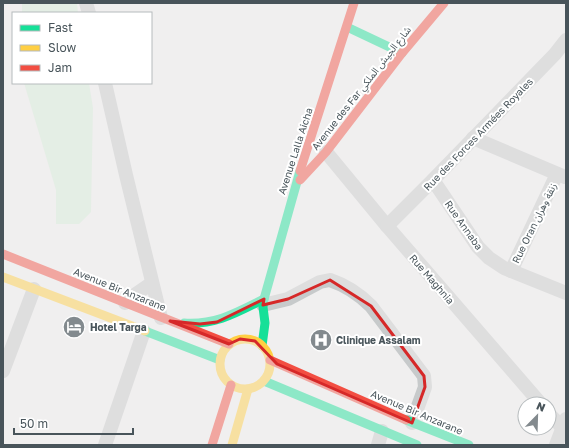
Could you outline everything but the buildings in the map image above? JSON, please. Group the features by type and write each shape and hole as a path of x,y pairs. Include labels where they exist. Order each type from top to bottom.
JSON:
{"street":[{"name":"Avenue Lalla Aicha","path":"263,303 295,186 354,3"},
{"name":"Avenue des Far شارع الجيش الملكي","path":"295,186 326,152 402,53 444,3"},
{"path":"347,27 402,53"},
{"name":"Rue des Forces Armées Royales","path":"387,226 473,138 561,57 566,40"},
{"path":"104,84 152,284 166,319 200,324 217,322 263,303 288,299 320,282 330,280 365,300 371,306 424,376 425,387 412,423"},
{"path":"473,138 562,176"},
{"name":"Rue Maghnia","path":"326,152 387,226 534,396"},
{"name":"Rue Oran زنقة وهران","path":"511,271 562,176"},
{"name":"Rue Annaba","path":"433,180 483,252 495,263 566,293"},
{"name":"Avenue Bir Anzarane","path":"3,254 229,344"},
{"path":"3,277 220,360"},
{"path":"125,303 152,284"},
{"path":"3,371 34,289"},
{"path":"255,321 263,303"},
{"path":"262,346 265,323 263,303"},
{"path":"104,445 144,331"},
{"path":"247,336 262,346 267,352 270,360 269,371 264,381 254,388 239,389 225,380 222,374 220,360 223,351 229,344 247,336"},
{"name":"Avenue Bir Anzarane","path":"270,360 412,423 469,445"},
{"path":"264,381 417,445"},
{"path":"212,445 231,385"},
{"path":"232,445 248,389"},
{"path":"556,445 564,423"},
{"path":"378,445 382,430"}],"highlighted area":[{"path":"330,280 371,306 424,376 425,387 412,423 277,364 255,341 240,339 229,344 170,321 200,324 217,322 264,299 263,305 288,299"}],"green space":[{"path":"22,3 77,3 78,12 22,12"},
{"path":"24,84 89,84 93,108 91,212 79,224 56,224 56,190"}],"traffic: fast":[{"path":"347,27 402,53"},
{"path":"262,346 265,323 263,307 264,299 300,171"},
{"path":"184,323 216,320 226,317 264,299"},
{"path":"145,331 220,360"},
{"path":"264,381 417,445"},
{"path":"406,420 469,445"}],"traffic: slow":[{"path":"3,277 145,331"},
{"path":"240,339 250,339 263,346 270,359 270,364 270,369 263,382 250,389 240,389 231,385 224,378 220,369 220,359 224,350 231,343 240,339"},
{"path":"232,445 248,389"}],"traffic: jam":[{"path":"300,171 354,3"},
{"path":"300,180 326,152 402,53 444,3"},
{"path":"3,254 229,344"},
{"path":"270,360 406,420"},
{"path":"212,445 231,385"}],"place":[{"name":"Hotel Targa","path":"74,327"},
{"name":"Clinique Assalam","path":"321,340"}]}
